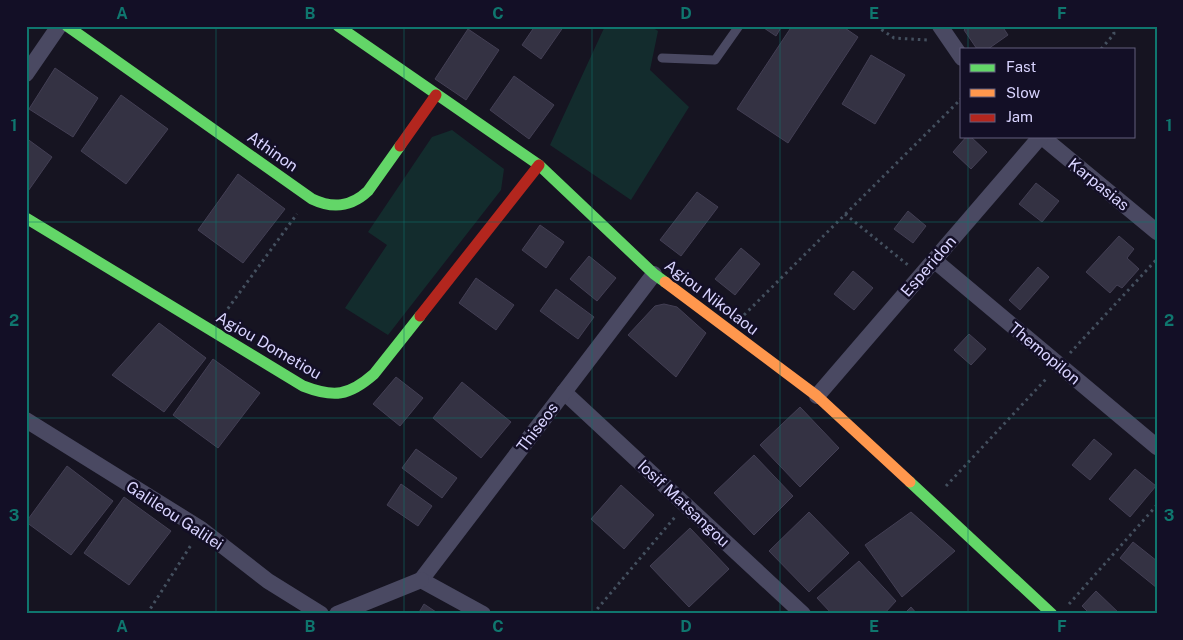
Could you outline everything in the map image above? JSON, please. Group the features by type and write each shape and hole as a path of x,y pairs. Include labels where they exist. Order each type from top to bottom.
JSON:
{"street":[{"path":"26,74 59,26"},
{"name":"Athinon","path":"67,26 321,204 338,207 353,204 361,199 436,95"},
{"name":"Agiou Nikolaou","path":"338,26 538,165 654,274 817,396 1052,614"},
{"path":"940,26 960,55"},
{"name":"Esperidon","path":"817,396 1039,138"},
{"name":"Karpasias","path":"1043,138 1157,232"},
{"name":"Agiou Dometiou","path":"26,218 303,386 326,394 339,395 350,392 374,374 538,165"},
{"name":"Themopilon","path":"934,260 1157,446"},
{"name":"Thiseos","path":"421,580 654,274"},
{"name":"Iosif Matsangou","path":"564,392 803,614"},
{"name":"Galileou Galilei","path":"26,420 201,530 268,581 321,614"},
{"path":"337,614 421,580 483,614"}],"lane":[{"path":"662,58 715,60 738,26"}],"path":[{"path":"876,26 894,38 950,42"},
{"path":"1102,48 1114,34 1113,26"},
{"path":"730,330 960,100"},
{"path":"212,331 309,197"},
{"path":"844,214 920,275"},
{"path":"932,501 1157,259"},
{"path":"593,614 686,505"},
{"path":"1066,606 1157,505"},
{"path":"147,614 201,530"}],"green space":[{"path":"605,26 650,26 658,31 650,70 689,107 631,200 550,145"},
{"path":"452,130 504,169 501,190 388,335 345,308 387,245 368,232 432,137"}],"building":[{"path":"535,26 564,26 541,59 522,45"},
{"path":"766,26 782,26 776,36 764,28"},
{"path":"792,26 842,26 858,37 788,143 737,109"},
{"path":"968,26 1002,26 1008,35 989,48 976,48 964,30"},
{"path":"468,29 499,50 466,100 435,79"},
{"path":"871,55 905,75 875,124 842,104"},
{"path":"55,68 98,98 73,137 29,109"},
{"path":"514,76 554,105 529,139 490,110"},
{"path":"121,95 168,129 126,184 81,151"},
{"path":"26,138 52,157 26,194"},
{"path":"965,138 972,138 987,152 971,169 953,152"},
{"path":"238,174 285,209 243,263 198,230"},
{"path":"1036,183 1059,201 1042,222 1019,204"},
{"path":"697,192 718,207 681,256 660,240"},
{"path":"908,211 926,226 913,243 894,229"},
{"path":"540,225 564,242 546,268 522,250"},
{"path":"1119,236 1134,249 1127,258 1139,269 1122,288 1117,285 1110,293 1086,272"},
{"path":"741,248 760,264 735,295 715,279"},
{"path":"589,256 616,278 597,301 570,279"},
{"path":"1038,267 1049,277 1020,310 1009,300"},
{"path":"853,271 873,288 854,310 834,294"},
{"path":"476,278 514,305 496,330 459,303"},
{"path":"556,289 594,317 578,339 540,311"},
{"path":"664,304 677,307 706,333 676,377 628,335 655,306"},
{"path":"159,323 206,358 164,412 112,375"},
{"path":"969,334 986,349 971,365 954,350"},
{"path":"213,359 260,393 218,448 173,415"},
{"path":"396,377 423,398 400,426 373,404"},
{"path":"462,382 511,422 481,458 433,418"},
{"path":"800,407 839,448 800,487 760,445"},
{"path":"1094,439 1112,454 1090,480 1072,465"},
{"path":"416,449 457,478 442,498 402,468"},
{"path":"754,455 793,496 754,535 714,493"},
{"path":"67,466 113,501 71,555 26,522"},
{"path":"1135,469 1156,486 1130,517 1109,499"},
{"path":"401,484 432,506 418,526 387,505"},
{"path":"621,485 654,515 624,549 591,519"},
{"path":"124,497 171,531 129,585 84,553"},
{"path":"809,512 849,553 809,592 769,551"},
{"path":"911,512 955,551 902,597 865,545"},
{"path":"690,528 729,569 689,607 650,566"},
{"path":"1133,542 1157,561 1157,588 1120,558"},
{"path":"859,561 896,601 884,614 832,614 817,598"},
{"path":"1096,591 1120,614 1090,614 1082,606"},
{"path":"424,604 439,614 418,614"},
{"path":"911,607 917,614 904,614"}],"traffic: fast":[{"path":"67,26 312,199 320,202 342,205 362,196 368,191 400,146"},
{"path":"338,26 539,165 654,274 665,282"},
{"path":"26,218 303,386 314,390 341,393 357,387 374,374 420,316"},
{"path":"910,482 1052,614"}],"traffic: slow":[{"path":"665,282 817,396 910,482"}],"traffic: jam":[{"path":"400,146 436,95"},
{"path":"420,316 539,165"}]}
